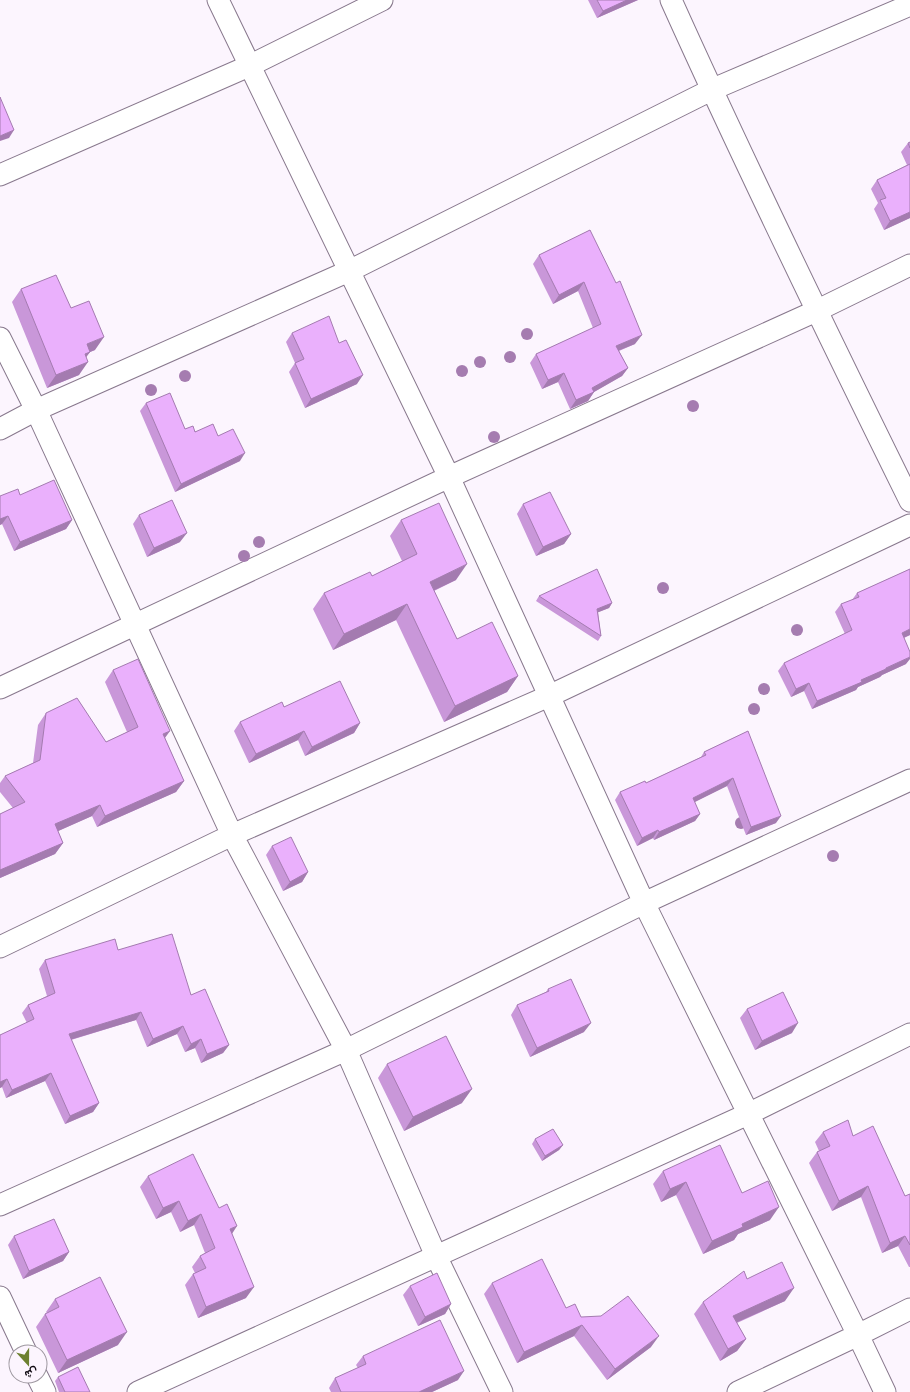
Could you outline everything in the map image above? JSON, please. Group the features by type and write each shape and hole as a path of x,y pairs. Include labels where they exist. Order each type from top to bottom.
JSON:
{"street":[{"path":"218,0 449,477 644,903 885,1392"},
{"path":"0,175 249,66 382,0"},
{"path":"671,0 711,90 816,311 910,501"},
{"path":"0,429 36,410 349,271 711,90 910,5"},
{"path":"0,688 449,477 816,311 910,265"},
{"path":"0,338 36,410 232,835 346,1050 436,1256 502,1392"},
{"path":"0,947 232,835 549,696 910,525"},
{"path":"0,1205 346,1050 644,903 910,780"},
{"path":"138,1392 748,1114 910,1034"},
{"path":"0,1297 22,1344"},
{"path":"738,1392 910,1309"}],"building":[{"path":"597,0 627,0 603,11"},
{"path":"0,97 14,130 0,136"},
{"path":"910,164 910,212 890,221 880,200 886,198 877,180"},
{"path":"590,230 616,283 620,281 642,335 616,346 628,368 592,388 594,392 576,400 564,373 548,380 536,354 601,324 584,282 559,295 539,255"},
{"path":"56,275 71,308 89,301 104,337 87,344 90,352 85,354 88,362 56,375 21,289"},
{"path":"329,316 339,343 346,340 363,375 311,399 295,363 304,359 292,333"},
{"path":"170,393 185,429 193,426 195,432 213,424 218,436 233,429 245,453 181,484 146,403"},
{"path":"54,480 72,520 20,542 8,516 0,519 0,496 18,489 20,495"},
{"path":"550,492 571,534 543,547 523,504"},
{"path":"172,500 187,533 154,548 139,515"},
{"path":"439,503 467,564 430,582 457,639 492,622 518,676 455,706 407,604 344,634 324,593 370,572 372,576 417,554 401,520"},
{"path":"597,569 612,603 597,609 601,636 539,596"},
{"path":"910,569 910,629 902,633 910,652 910,657 861,680 862,682 817,701 809,683 796,689 784,663 852,630 841,604 859,597 857,593"},
{"path":"138,659 170,731 163,734 184,781 105,816 100,805 55,824 63,843 0,870 0,814 25,802 5,776 40,760 46,713 77,698 106,742 138,727 113,670"},
{"path":"340,681 360,723 312,747 304,731 256,754 240,722 282,702 284,707"},
{"path":"748,731 781,816 751,827 733,778 693,798 700,814 659,832 658,830 642,838 620,792 645,781 646,783 706,755 704,752"},
{"path":"291,837 308,872 290,882 272,846"},
{"path":"172,934 191,995 205,989 229,1045 207,1054 201,1039 191,1044 183,1026 153,1039 141,1012 69,1034 99,1103 70,1116 51,1073 12,1090 7,1079 0,1082 0,1035 34,1019 28,1005 55,993 45,960 115,939 118,950"},
{"path":"571,979 591,1023 537,1048 517,1005 549,991 548,989"},
{"path":"783,992 798,1023 762,1041 747,1009"},
{"path":"446,1036 472,1089 413,1117 387,1064"},
{"path":"848,1120 853,1136 873,1126 905,1196 910,1194 910,1245 905,1236 890,1243 868,1186 839,1201 817,1152 830,1146 823,1132"},
{"path":"553,1129 563,1145 545,1156 535,1139"},
{"path":"720,1145 742,1193 768,1181 779,1207 742,1224 743,1227 712,1241 686,1182 670,1189 663,1171"},
{"path":"193,1154 219,1208 227,1204 237,1226 230,1229 254,1287 206,1307 193,1274 206,1268 200,1256 215,1248 201,1214 188,1221 179,1201 163,1208 148,1176"},
{"path":"54,1219 69,1252 29,1271 14,1236"},
{"path":"542,1259 566,1308 575,1304 581,1317 601,1316 628,1296 659,1336 615,1369 582,1325 524,1352 492,1283"},
{"path":"782,1262 794,1288 733,1316 746,1339 728,1349 703,1302 744,1271 747,1279"},
{"path":"437,1273 451,1304 425,1317 410,1286"},
{"path":"100,1277 127,1332 67,1360 45,1314 59,1307 55,1299"},
{"path":"440,1320 464,1371 419,1392 341,1392 335,1378 366,1364 363,1356"},
{"path":"78,1367 90,1392 65,1392 58,1377"}]}
